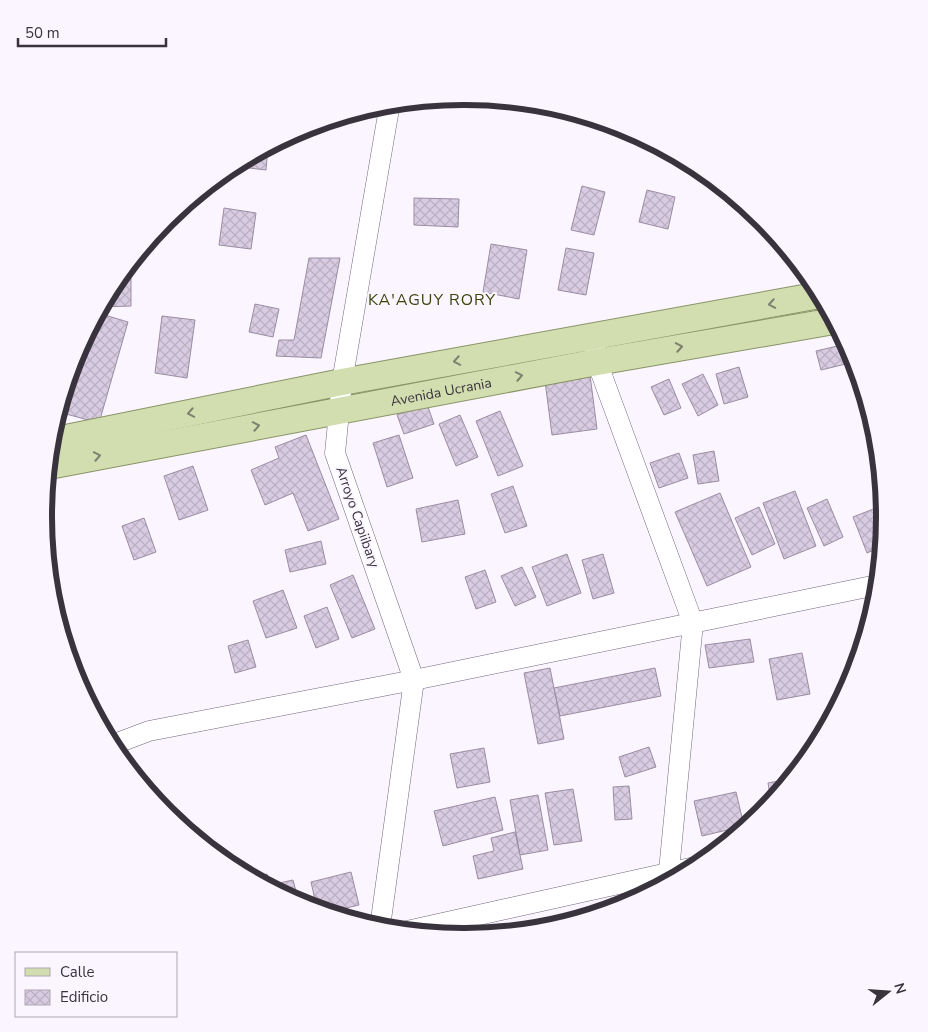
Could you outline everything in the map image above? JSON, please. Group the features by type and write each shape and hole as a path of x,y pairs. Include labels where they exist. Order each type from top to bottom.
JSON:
{"main road":[{"name":"Avenida Ucrania","path":"59,439 342,382 812,296"},
{"name":"Avenida Ucrania","path":"56,465 597,362 826,321"}],"street":[{"name":"Arroyo Capiibary","path":"381,919 414,680 335,453 342,382 389,111"},
{"path":"594,336 597,362 693,623 668,873"},
{"path":"120,742 148,731 414,680 869,587"},
{"path":"430,926 656,879"}],"building":[{"path":"267,155 266,170 249,168 249,165"},
{"path":"582,186 605,192 594,235 571,230"},
{"path":"647,190 675,197 668,229 639,222"},
{"path":"414,198 459,199 458,227 414,225"},
{"path":"224,208 256,213 251,249 219,245"},
{"path":"491,244 527,250 519,299 483,292"},
{"path":"566,248 594,253 586,295 558,290"},
{"path":"309,258 340,258 321,358 276,356 279,340 294,340"},
{"path":"130,276 131,306 110,307 122,287"},
{"path":"255,304 279,309 273,337 249,332"},
{"path":"105,315 128,322 99,423 66,414 74,384 95,334"},
{"path":"162,316 195,320 187,378 155,373"},
{"path":"838,346 846,364 821,370 816,351"},
{"path":"739,367 748,397 724,404 716,374"},
{"path":"703,374 718,405 698,416 682,384"},
{"path":"590,375 597,429 552,435 545,381"},
{"path":"669,379 681,408 664,415 651,387"},
{"path":"427,404 434,424 404,434 397,415"},
{"path":"500,411 523,466 498,476 476,421"},
{"path":"460,415 478,457 456,466 439,424"},
{"path":"306,435 339,519 308,531 293,493 265,505 251,470 279,458 275,447"},
{"path":"399,435 413,478 387,487 373,443"},
{"path":"714,451 719,481 698,484 693,455"},
{"path":"679,453 688,478 659,488 650,463"},
{"path":"193,466 208,510 179,520 164,476"},
{"path":"513,486 527,526 505,533 491,494"},
{"path":"795,491 816,546 784,559 763,503"},
{"path":"720,493 751,567 707,586 675,512"},
{"path":"827,499 843,537 824,546 807,508"},
{"path":"458,500 465,534 422,542 416,509"},
{"path":"759,507 775,544 752,555 735,518"},
{"path":"876,508 874,550 867,553 853,517"},
{"path":"144,518 156,552 134,560 122,526"},
{"path":"321,541 326,564 290,572 285,550"},
{"path":"567,554 581,593 547,606 532,567"},
{"path":"603,554 614,593 593,599 582,560"},
{"path":"522,567 536,597 515,606 501,576"},
{"path":"485,570 496,602 476,609 465,577"},
{"path":"353,575 375,629 352,638 330,585"},
{"path":"283,590 297,628 266,638 253,601"},
{"path":"327,607 339,639 316,648 304,616"},
{"path":"750,639 754,662 709,668 705,645"},
{"path":"248,640 256,667 235,673 228,646"},
{"path":"802,653 810,694 777,700 769,659"},
{"path":"550,668 564,739 538,744 524,673"},
{"path":"655,668 661,696 560,716 554,688"},
{"path":"649,747 656,767 625,777 619,757"},
{"path":"484,748 490,782 457,788 450,754"},
{"path":"778,781 769,791 768,783"},
{"path":"629,786 632,819 615,820 613,787"},
{"path":"573,789 582,841 554,845 545,793"},
{"path":"736,792 742,818 730,829 702,836 694,801"},
{"path":"538,795 548,850 520,855 510,800"},
{"path":"495,797 503,830 443,846 434,811"},
{"path":"515,832 523,869 478,879 473,856 494,851 491,838"},
{"path":"351,872 359,905 342,909 315,899 311,882"},
{"path":"293,880 296,891 279,883"}],"district":[{"name":"KA'AGUY RORY","path":"432,299"}]}
